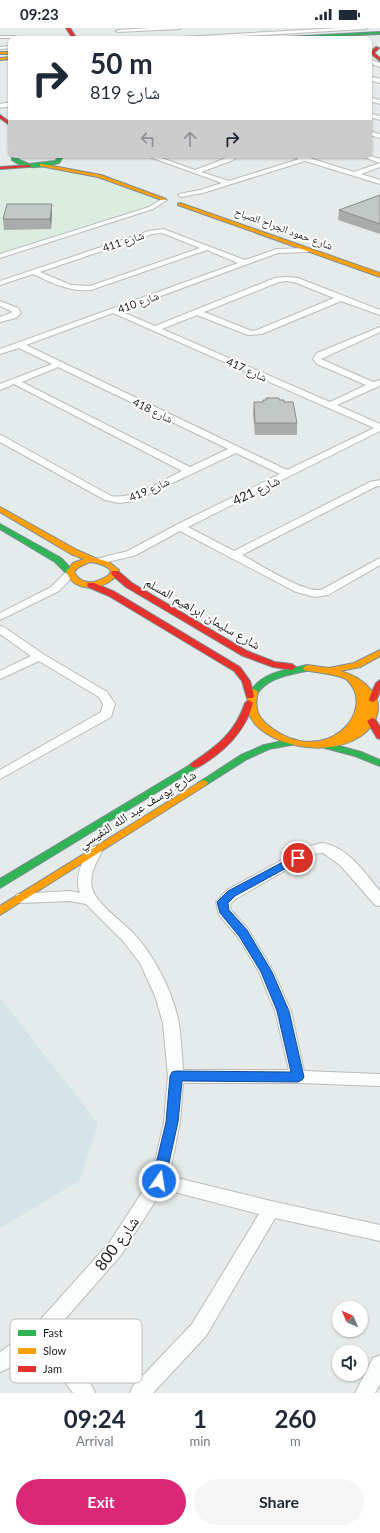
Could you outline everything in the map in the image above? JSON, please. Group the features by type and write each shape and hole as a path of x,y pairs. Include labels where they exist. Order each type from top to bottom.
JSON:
{"street":[{"path":"117,30 179,28"},
{"path":"219,36 365,28"},
{"path":"323,36 380,34"},
{"path":"353,36 380,34"},
{"path":"368,36 380,34"},
{"path":"379,46 372,53 380,60"},
{"path":"0,116 8,123"},
{"path":"0,163 13,158"},
{"path":"15,158 14,159 18,163 29,166"},
{"path":"42,166 53,163 57,158"},
{"name":"شارع حمود الجراح الصباح","path":"61,158 138,182 278,239 380,275"},
{"path":"155,158 228,184"},
{"path":"194,172 232,158"},
{"path":"301,158 380,182"},
{"path":"0,256 304,159"},
{"path":"354,174 380,165"},
{"path":"0,168 42,166 91,174 128,185 164,200"},
{"path":"128,185 138,182"},
{"path":"191,200 201,192"},
{"path":"151,208 170,195 178,199"},
{"name":"شارع حمود الجراح الصباح","path":"178,199 188,196 191,200 380,267"},
{"name":"شارع 411","path":"0,283 150,232 158,231 163,231 246,262"},
{"path":"277,251 282,246 278,239"},
{"path":"33,272 73,288 82,290 207,248"},
{"name":"شارع 410","path":"0,352 277,251 307,250"},
{"path":"346,263 354,262 357,259"},
{"path":"154,329 278,280 286,279 295,280 380,313"},
{"path":"197,312 250,333 259,332 341,298"},
{"path":"0,303 15,310 16,312 13,316 0,320"},
{"name":"شارع 417","path":"114,311 380,427"},
{"path":"377,383 320,362 316,359 320,355 380,329"},
{"name":"شارع 418","path":"19,345 287,474"},
{"path":"0,387 59,364"},
{"path":"14,381 190,470"},
{"path":"330,405 377,383"},
{"name":"شارع 421","path":"97,560 132,553 180,527 380,427"},
{"name":"شارع 419","path":"0,438 108,498 119,500 131,499 236,449"},
{"path":"233,556 373,484 380,483"},
{"path":"0,509 74,552 97,560"},
{"path":"0,526 58,560 70,573 72,578 112,594 237,669 245,677 249,686 252,715 261,726 275,736 293,742 320,745 352,752 380,764"},
{"path":"180,527 300,590 315,594 324,592 380,561"},
{"name":"شارع 421","path":"115,571 132,553"},
{"path":"0,617 48,594 61,585 76,564 97,560"},
{"name":"شارع سليمان ابراهيم المسلم","path":"97,560 112,566 128,585 258,659 278,665 307,668"},
{"path":"48,594 110,580 115,571"},
{"path":"0,628 39,656 103,695 109,704 106,714 0,775"},
{"path":"186,638 191,639 200,637 203,631 202,628"},
{"path":"330,670 356,665 380,653"},
{"path":"0,676 39,656"},
{"path":"250,699 258,685 271,676 287,670 307,668 330,670 349,676 364,686 373,698 375,710 372,721 364,730 352,738 320,745"},
{"path":"373,698 380,683"},
{"name":"شارع يوسف عبد الله النفيسي","path":"0,884 215,752 235,734 242,724 250,699"},
{"path":"372,721 380,736"},
{"name":"شارع يوسف عبد الله النفيسي","path":"0,911 244,757 267,747 293,742"},
{"path":"298,1077 283,1011 266,972 243,933 224,911 223,902 232,894 311,850 324,848 337,855 360,876 380,901"},
{"path":"90,900 85,888 86,873 95,852"},
{"path":"20,898 69,896 90,900"},
{"name":"شارع 800","path":"53,1319 115,1249 159,1181 172,1122 176,1076 171,1023 156,979 146,960 128,937 90,900"},
{"path":"176,1076 298,1077 380,1080"},
{"path":"159,1181 271,1209 380,1233"},
{"path":"140,1393 199,1330 271,1209"},
{"name":"شارع 800","path":"0,1362 10,1355"},
{"path":"365,1393 380,1364"},
{"path":"77,1383 85,1393"}],"shaded area":[{"path":"36,166 99,176 164,199 155,206 0,256 0,168"},
{"path":"0,998 98,1124 80,1180 0,1228"}],"building":[{"path":"380,195 380,224 339,210"},
{"path":"7,204 52,204 50,219 3,219"},
{"path":"266,398 279,398 279,400 284,400 284,402 293,402 297,423 255,423 254,402 263,402 263,400 267,400"}],"traffic: fast":[{"path":"323,36 380,33"},
{"path":"15,158 14,159 18,162 29,166 57,162 60,158"},
{"path":"0,526 58,560 70,572"},
{"path":"254,692 257,687 269,678 307,668"},
{"path":"203,783 244,757 267,747 293,742"},
{"path":"328,746 358,754 380,763"},
{"path":"0,884 195,765"}],"traffic: slow":[{"path":"0,53 8,53"},
{"path":"0,59 8,58"},
{"path":"42,165 99,176 164,199"},
{"path":"180,204 380,275"},
{"path":"0,509 74,552 93,560"},
{"path":"89,560 106,563 115,570 113,576 96,584 89,585 78,582 73,578 70,572 76,565 89,560"},
{"path":"332,670 357,665 380,653"},
{"path":"254,692 251,706 258,721 274,734 295,743 310,745 334,743 351,737 364,728 369,722 374,711 371,696 364,687 342,674 307,668"},
{"path":"0,911 203,783"}],"traffic: jam":[{"path":"68,28 73,36"},
{"path":"377,48 372,53 380,60"},
{"path":"0,116 8,123"},
{"path":"0,168 28,166"},
{"path":"115,573 129,585 244,653 273,664 292,667"},
{"path":"91,585 112,594 237,669 246,681 250,696"},
{"path":"373,699 380,683"},
{"path":"195,765 213,753 229,739 241,723 246,714 249,703"},
{"path":"372,721 380,736"}],"route":[{"path":"159,1181 172,1122 176,1076 298,1077 283,1011 266,972 243,933 224,911 223,902 232,894 298,858"}]}
